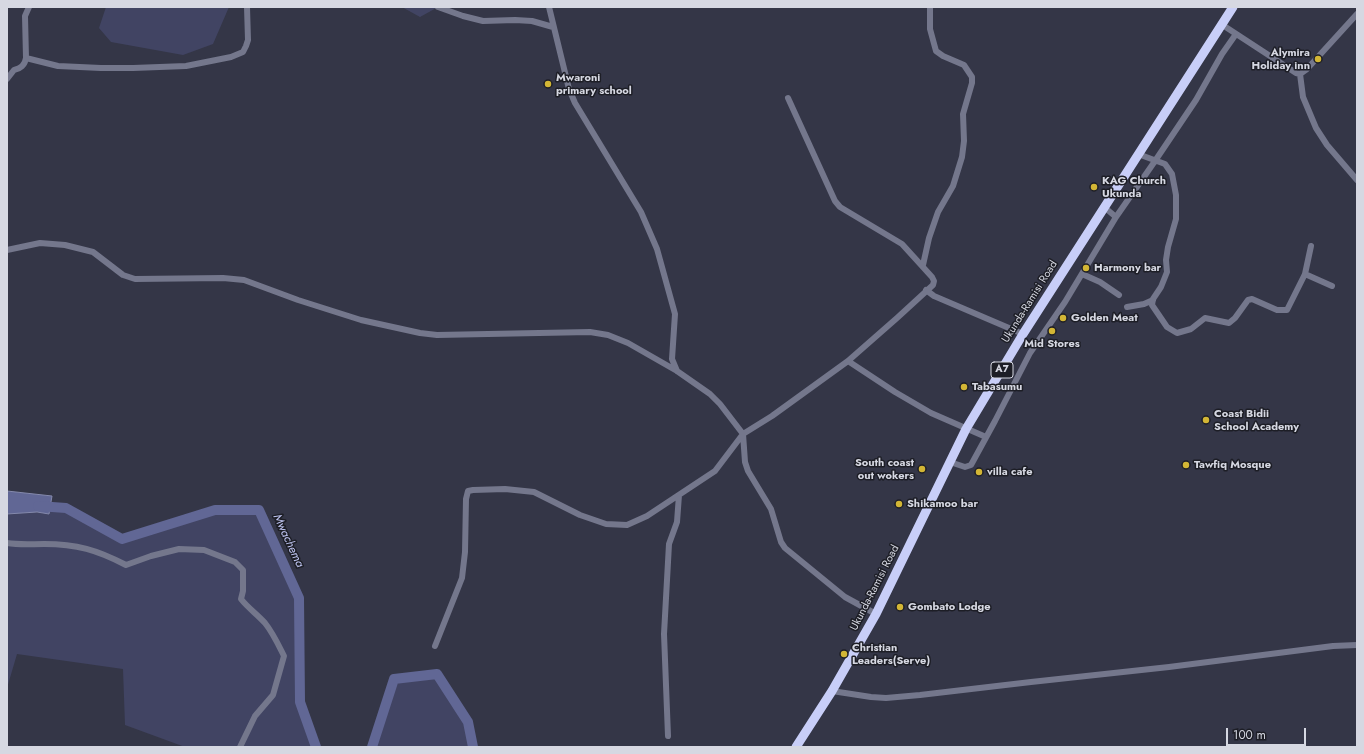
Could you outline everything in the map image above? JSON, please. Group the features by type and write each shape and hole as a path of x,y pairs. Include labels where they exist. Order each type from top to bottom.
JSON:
{"highway":[{"name":"Ukunda-Ramisi Road","path":"796,747 832,691 876,614 966,429 1023,334 1233,7"}],"street":[{"path":"7,70 18,69 25,63 25,16 29,7"},
{"path":"26,58 58,66 120,68 186,66 231,57 243,52 248,40 247,7"},
{"path":"438,7 484,22 515,20 532,21 553,27"},
{"path":"549,7 569,89 575,103 641,212 657,249 675,314 672,359 677,371"},
{"path":"923,265 928,238 938,212 953,186 962,157 964,141 963,114 972,83 972,77 964,65 943,56 936,51 930,29 930,7"},
{"path":"1300,74 1307,69 1357,14"},
{"path":"1221,24 1296,73 1300,74"},
{"path":"950,462 965,467 971,465 1030,352 1065,302 1116,217 1196,100 1222,54 1236,34"},
{"path":"7,79 14,70"},
{"path":"1300,74 1303,97 1316,128 1357,180"},
{"path":"435,646 462,578 466,499 468,491 505,489 534,492 580,515 606,524 627,525 646,516 715,471 743,434 772,416 848,361 932,285 934,281 932,277 923,265 902,244 840,207 835,200 788,98"},
{"path":"1138,154 1165,164 1172,174 1176,201 1176,219 1168,247 1166,260 1167,272 1152,305 1167,328 1180,333 1191,329 1205,318 1229,323 1235,318 1248,300 1252,299 1277,310 1287,310 1305,274 1311,246"},
{"path":"1104,207 1116,217"},
{"path":"7,250 40,243 65,245 93,252 123,275 135,279 223,278 244,280 298,300 361,320 426,334 590,332 608,335 628,343 677,371 710,394 720,404 743,434 745,462 748,471 771,509 781,542 785,548 845,597 876,614"},
{"path":"1082,274 1100,282 1106,288 1119,295"},
{"path":"1305,274 1332,286"},
{"path":"926,290 934,296 1023,334"},
{"path":"1127,307 1144,304 1153,300"},
{"path":"848,361 895,392 931,413 986,437"},
{"path":"668,736 664,634 669,544 677,522 679,495"},
{"path":"7,543 16,545 44,544 76,546 107,555 126,565 179,548 204,550 235,562 243,570 243,591 241,598 244,604 265,623 276,639 284,656 273,695 255,716 240,747"},
{"path":"832,691 886,698 1168,667 1333,646 1357,645"}],"shaded area":[{"path":"106,7 229,7 213,44 183,55 111,42 99,28"},
{"path":"402,7 438,7 420,17"},
{"path":"7,491 52,496 49,514 37,512 7,514"},
{"path":"50,507 66,508 122,539 215,510 259,510 299,598 300,702 316,747 185,747 125,725 123,669 17,654 7,688 7,514 34,512 49,514"},
{"path":"437,674 468,722 473,747 372,747 394,679"}],"waterway":[{"name":"Mwachema","path":"38,506 66,508 122,539 215,510 259,510 299,598 300,702 316,747"},
{"name":"Mwachema","path":"372,747 394,679 437,674 468,722 473,747"}],"place":[{"name":"Alymira Holiday inn","path":"1318,59"},
{"name":"Mwaroni primary school","path":"548,84"},
{"name":"KAG Church Ukunda","path":"1094,187"},
{"name":"Harmony bar","path":"1086,268"},
{"name":"Golden Meat","path":"1063,318"},
{"name":"Mid Stores","path":"1052,331"},
{"name":"Tabasumu","path":"964,387"},
{"name":"Coast Bidii School Academy","path":"1206,420"},
{"name":"Tawfiq Mosque","path":"1186,465"},
{"name":"South coast out wokers","path":"922,469"},
{"name":"villa cafe","path":"979,472"},
{"name":"Shikamoo bar","path":"899,504"},
{"name":"Gombato Lodge","path":"900,607"},
{"name":"Christian Leaders(Serve)","path":"844,654"}]}
